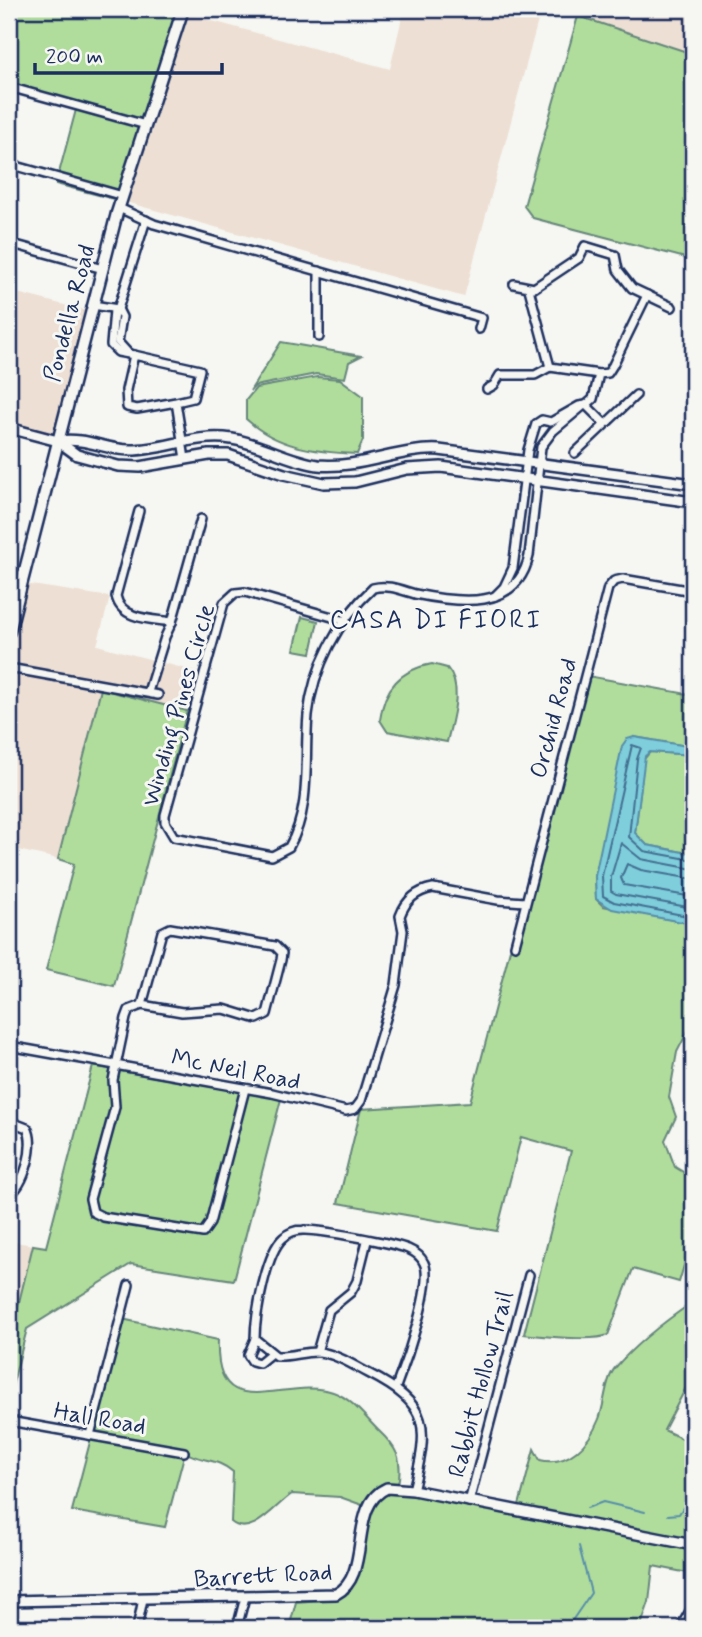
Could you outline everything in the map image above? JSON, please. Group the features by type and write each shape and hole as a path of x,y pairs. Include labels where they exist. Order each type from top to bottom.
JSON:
{"main road":[{"name":"Pondella Road","path":"9,632 119,208 183,9"}],"street":[{"path":"9,87 146,125"},
{"path":"9,164 123,196"},
{"path":"119,208 146,220 482,318 479,329"},
{"path":"132,354 126,390 127,407 137,409 194,398 200,370 132,354 118,352 111,345 116,309 146,220"},
{"path":"9,243 103,269"},
{"path":"529,289 579,258 585,246 615,255 622,278 632,288 671,307"},
{"path":"319,271 319,337"},
{"path":"514,284 529,289"},
{"path":"529,289 550,367"},
{"path":"487,389 494,385 500,375 535,374 550,367 608,373 647,295"},
{"path":"93,305 116,309"},
{"path":"488,599 504,587 513,568 524,480 547,438 593,399 599,374"},
{"path":"575,453 636,395"},
{"path":"176,402 185,459"},
{"path":"488,599 505,594 525,570 538,481 533,463 536,424 542,420 551,422 579,406 585,406 604,423"},
{"path":"9,428 58,441 77,454 118,466 139,467 209,455 238,457 284,474 324,483 355,482 407,469 436,467 693,502"},
{"path":"58,441 80,439 131,450 212,438 237,439 318,465 362,463 403,452 439,450 693,485"},
{"path":"436,467 439,450"},
{"path":"139,511 116,596 121,608 134,616 172,622"},
{"path":"148,692 164,637 172,622 201,519"},
{"name":"Orchid Road","path":"515,945 608,588 614,581 623,579 693,591"},
{"name":"Winding Pines Circle","path":"346,621 245,592 235,593 224,603 165,815 167,828 174,836 272,856 289,847 307,789 310,706 325,653 368,592 379,586 445,599 488,599"},
{"path":"9,668 158,695"},
{"name":"Mc Neil Road","path":"9,1046 245,1089 346,1111 355,1109 361,1101 394,992 403,931 400,916 415,894 433,888 525,902"},
{"path":"142,1005 162,932 170,928 275,946 282,953 267,1014 257,1019 224,1009 183,1012 142,1005 129,1010 112,1086 114,1107 90,1206 103,1217 197,1234 207,1229 245,1089"},
{"path":"9,1121 27,1128 31,1141 20,1183 9,1195"},
{"path":"270,1354 258,1363 251,1361 248,1354 255,1339 257,1313 267,1276 282,1239 305,1230 412,1250 425,1264 425,1286 396,1387"},
{"path":"317,1352 328,1310 351,1292 357,1281 367,1241"},
{"name":"Rabbit Hollow Trail","path":"469,1502 529,1275"},
{"path":"90,1435 129,1285"},
{"path":"255,1339 270,1354 289,1356 317,1352 339,1358 396,1387 414,1406 422,1425 424,1446 413,1490"},
{"name":"Hall Road","path":"9,1421 184,1452"},
{"name":"Barrett Road","path":"9,1601 330,1595 344,1590 374,1497 387,1488 413,1490 693,1545"},
{"path":"237,1628 244,1597"},
{"path":"136,1628 143,1599"},
{"path":"680,1628 693,1606"}],"shaded area":[{"path":"404,9 541,9 464,297 126,202 186,14 390,69"},
{"path":"580,9 693,9 693,54 578,16"},
{"path":"9,291 88,311 55,437 9,425"},
{"path":"25,584 110,597 97,645 197,672 187,711 101,689 58,859 9,848 9,646"},
{"path":"9,1241 33,1245 9,1343"}],"green space":[{"path":"9,9 178,9 118,200 56,184 77,106 9,89"},
{"path":"578,16 693,54 693,260 533,218 524,206"},
{"path":"281,342 361,356 349,362 345,378 316,374 255,386 250,391"},
{"path":"317,377 340,379 363,396 363,440 357,454 298,447 258,429 246,419 246,400 256,388"},
{"path":"302,617 318,621 311,653 294,650"},
{"path":"432,664 447,668 455,684 454,714 447,742 387,731 380,720 390,690 411,671"},
{"path":"582,675 693,695 693,747 634,737 595,876 596,899 603,906 693,924 693,1021 677,1052 669,1097 676,1117 665,1140 675,1167 693,1178 693,1236 679,1282 633,1269 608,1335 580,1338 524,1334 571,1151 521,1137 497,1231 338,1203 361,1109 470,1102"},
{"path":"101,689 187,711 114,986 46,970 74,864 58,859"},
{"path":"650,752 693,755 693,854 647,845 635,833 644,759"},
{"path":"93,1066 281,1099 234,1280 131,1264 27,1329 9,1398 9,1343 33,1245 46,1247"},
{"path":"693,1302 693,1374 664,1430 693,1444 693,1542 518,1509 534,1449 540,1460 550,1461 560,1460 576,1452 595,1428 609,1379 615,1368 652,1332"},
{"path":"122,1319 218,1340 220,1367 228,1383 240,1391 256,1393 314,1389 340,1395 357,1408 394,1448 400,1468 398,1485 378,1489 365,1506 340,1497 292,1494 255,1524 239,1526 231,1522 233,1472 221,1464 185,1452 165,1527 72,1511"},
{"path":"388,1492 413,1494 693,1549 693,1574 653,1566 649,1602 640,1628 289,1628 296,1602 334,1599 348,1593 373,1505"}],"water":[{"path":"634,737 693,747 693,755 650,752 645,756 635,833 647,845 693,854 693,924 612,909 596,899 595,876 622,746 627,739"}],"waterway":[{"path":"668,1515 679,1514 693,1492"},
{"path":"587,1508 603,1502 645,1512"},
{"path":"567,1628 591,1593 579,1546"}],"district":[{"name":"CASA DI FIORI","path":"436,619"}]}
